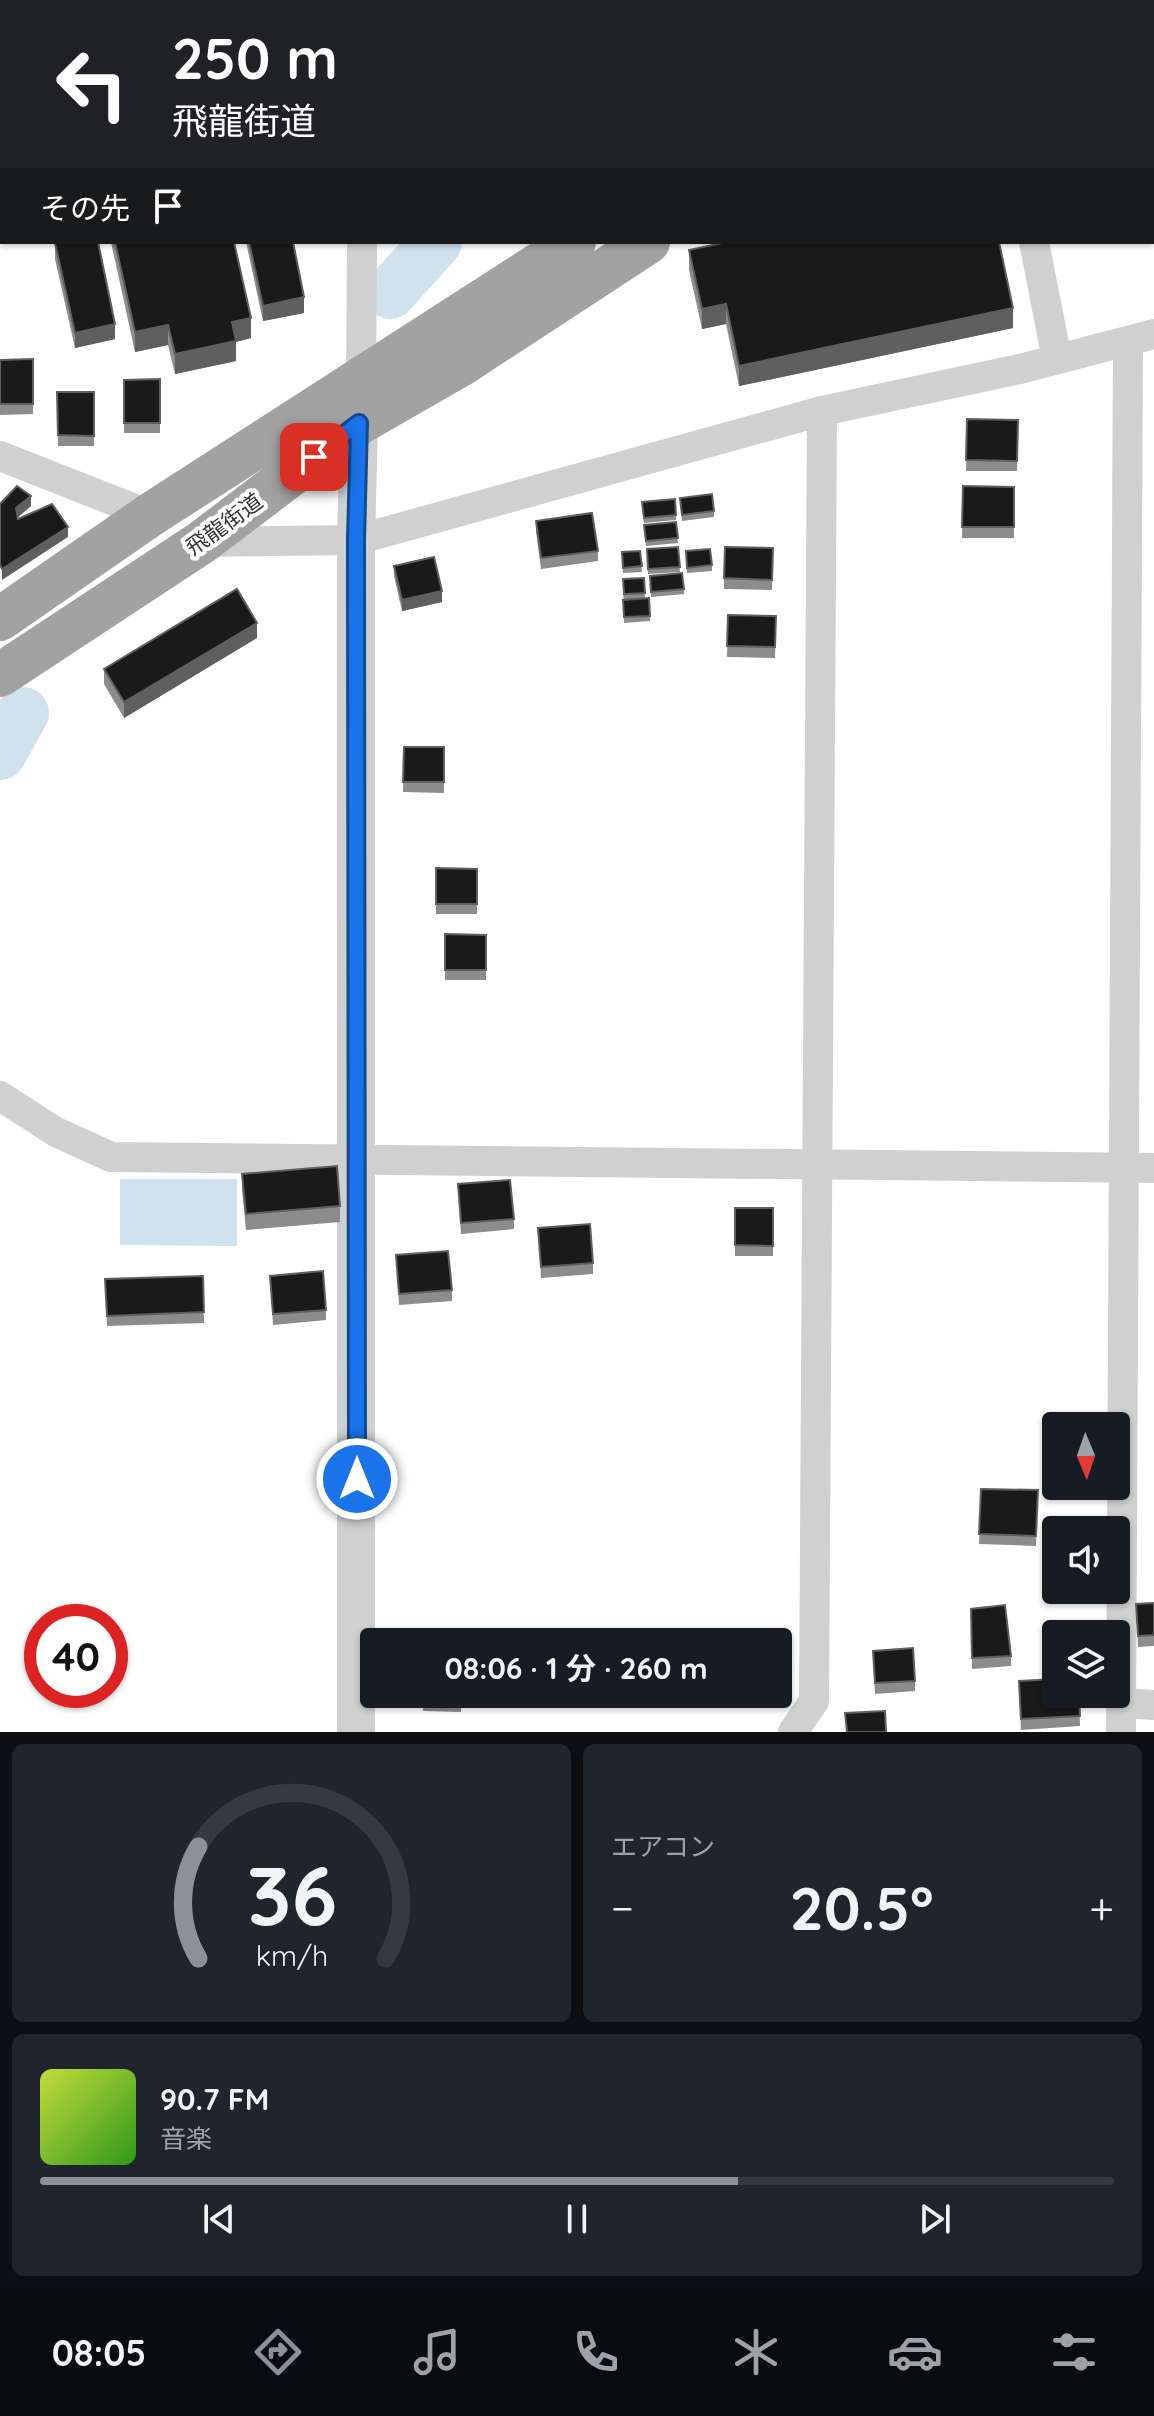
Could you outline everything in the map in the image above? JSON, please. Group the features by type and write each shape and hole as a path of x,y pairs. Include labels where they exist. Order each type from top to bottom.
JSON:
{"highway":[{"name":"飛龍街道","path":"0,675 202,542 361,402 571,244"},
{"name":"飛龍街道","path":"0,619 150,515 361,402 460,365 645,244"}],"street":[{"path":"356,1732 356,540 362,244"},
{"path":"1034,244 1057,359"},
{"path":"202,542 356,540 822,411 1020,369 1141,338 1139,1168 1121,1717 1154,1705"},
{"path":"793,1732 814,1701 822,411"},
{"path":"0,456 150,515"},
{"path":"0,1096 56,1132 111,1157 817,1167 1139,1168"}],"water":[{"path":"120,1179 237,1179 237,1246 120,1245"}],"building":[{"path":"55,244 98,244 115,324 75,333"},
{"path":"115,244 234,244 251,318 232,322 236,341 175,354 168,325 135,332"},
{"path":"249,244 293,244 304,297 263,306"},
{"path":"718,244 999,244 1013,308 739,366 726,304 702,309 689,250"},
{"path":"33,359 33,404 0,404 0,360"},
{"path":"160,379 160,423 124,423 124,380"},
{"path":"57,392 94,392 94,436 58,435"},
{"path":"967,419 1018,420 1017,461 966,460"},
{"path":"17,486 31,496 16,508 18,519 52,504 68,527 2,569 0,504"},
{"path":"963,486 1014,487 1014,527 962,527"},
{"path":"712,494 714,511 682,515 680,498"},
{"path":"675,499 676,515 644,518 642,502"},
{"path":"592,513 598,551 541,558 536,521"},
{"path":"676,522 678,538 646,541 644,525"},
{"path":"678,547 680,567 648,569 647,549"},
{"path":"725,547 773,548 772,580 724,578"},
{"path":"710,549 712,565 687,568 686,551"},
{"path":"640,551 642,566 623,568 622,552"},
{"path":"434,557 442,591 402,600 394,566"},
{"path":"682,573 684,589 651,592 650,576"},
{"path":"644,578 645,593 624,594 623,579"},
{"path":"237,589 257,623 124,702 104,669"},
{"path":"649,598 650,616 624,617 623,600"},
{"path":"728,615 776,616 775,647 727,646"},
{"path":"404,747 444,747 444,782 403,782"},
{"path":"436,868 477,869 477,904 436,904"},
{"path":"445,934 486,935 486,970 445,970"},
{"path":"337,1166 340,1206 246,1214 242,1174"},
{"path":"510,1180 514,1219 461,1223 458,1184"},
{"path":"735,1208 773,1208 773,1246 735,1245"},
{"path":"590,1224 593,1263 541,1267 538,1228"},
{"path":"448,1251 452,1290 399,1294 396,1255"},
{"path":"323,1271 326,1310 273,1314 270,1276"},
{"path":"203,1276 204,1312 107,1316 105,1279"},
{"path":"981,1489 1038,1490 1036,1536 979,1534"},
{"path":"1154,1603 1154,1635 1138,1636 1136,1604"},
{"path":"1005,1605 1011,1656 972,1658 971,1609"},
{"path":"913,1648 915,1681 875,1683 873,1651"},
{"path":"1042,1680 1042,1708 1080,1708 1080,1716 1021,1719 1019,1681"},
{"path":"885,1711 886,1732 847,1732 845,1713"}],"waterway":[{"path":"390,293 434,244"},
{"path":"0,754 23,713"}],"route":[{"path":"314,457 359,423 356,540 357,1479"}]}
